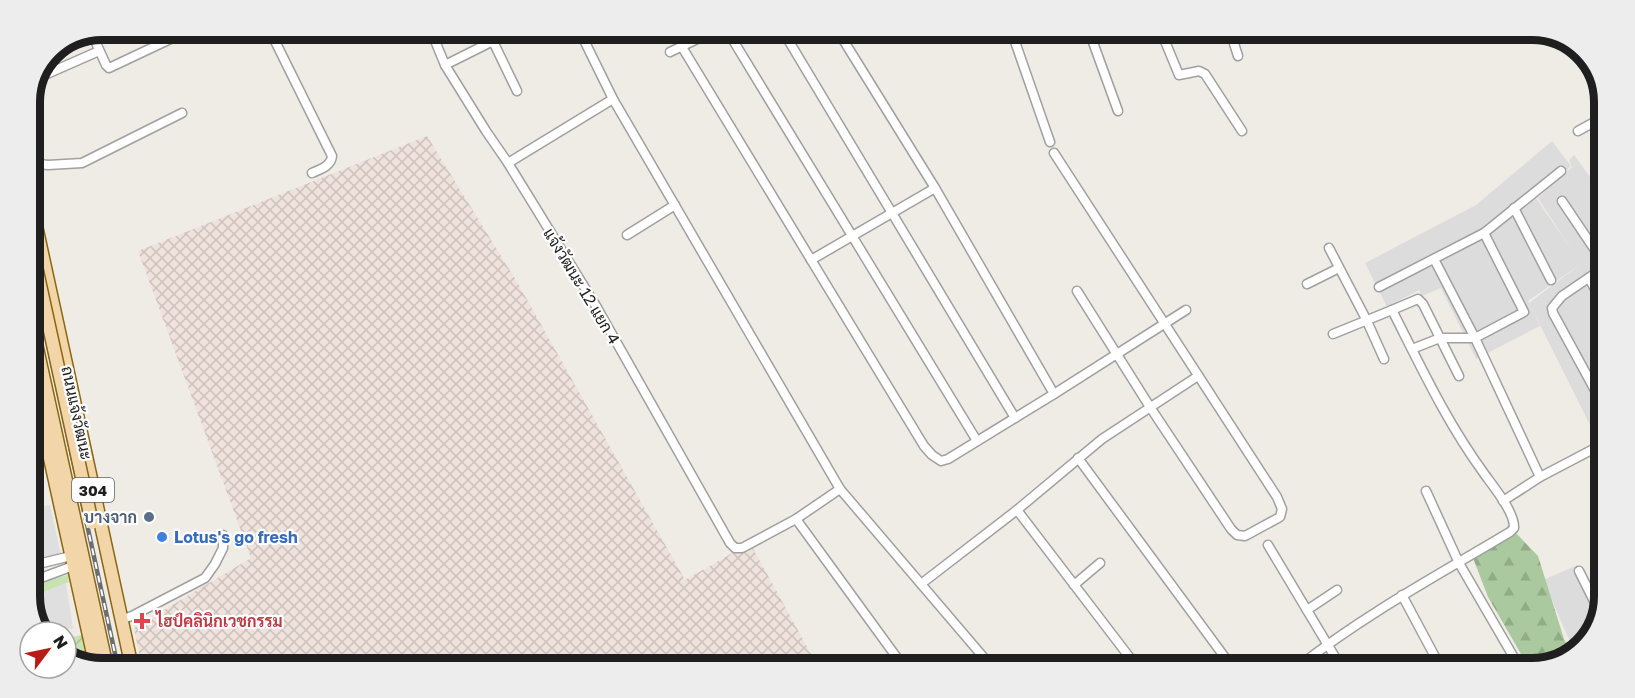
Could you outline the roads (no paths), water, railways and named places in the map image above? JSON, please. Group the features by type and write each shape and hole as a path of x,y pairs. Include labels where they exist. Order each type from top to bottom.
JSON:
{"main road":[{"name":"ถนนแจ้งวัฒนะ","path":"41,253 130,658"},
{"path":"41,274 46,273"},
{"name":"ถนนแจ้งวัฒนะ","path":"41,289 122,658"},
{"path":"41,308 56,317"},
{"name":"ถนนแจ้งวัฒนะ","path":"41,366 105,658"},
{"name":"304","path":"41,418 94,657"}],"street":[{"path":"95,41 109,68 168,40"},
{"path":"274,40 332,156 326,166 312,173"},
{"name":"แจ้งวัฒนะ 12 แยก 4","path":"435,40 445,64 596,306 730,543 735,549 742,548 796,519"},
{"path":"584,40 613,99 840,489 984,658"},
{"path":"670,52 696,40"},
{"path":"733,40 977,441"},
{"path":"788,40 1015,418"},
{"path":"843,40 935,188 1054,394"},
{"path":"1014,40 1050,142"},
{"path":"1092,40 1118,111"},
{"path":"1164,40 1179,75 1199,71 1205,74 1242,131"},
{"path":"1233,40 1239,56"},
{"path":"445,64 493,41 517,91"},
{"path":"682,47 924,446 941,461 948,459 1054,394 1186,310"},
{"path":"48,74 99,51"},
{"path":"508,163 613,99"},
{"path":"41,164 82,163 182,113"},
{"path":"1578,131 1594,122"},
{"path":"1054,153 1277,497 1282,509 1280,518 1245,536 1231,529 1077,291"},
{"path":"1379,288 1484,233 1561,171"},
{"path":"811,260 935,188"},
{"path":"1562,201 1594,249"},
{"path":"627,235 675,205"},
{"path":"1514,208 1551,280"},
{"path":"1412,350 1440,338 1475,338 1527,310 1484,233"},
{"path":"1329,248 1384,359"},
{"path":"1434,259 1475,338 1540,477"},
{"path":"1307,284 1339,268"},
{"path":"1594,274 1556,302 1552,308 1553,314 1594,389"},
{"path":"1589,278 1594,287"},
{"path":"1333,334 1418,299 1423,304 1459,376"},
{"path":"1309,658 1402,595 1514,528 1515,523 1503,501 1467,451 1442,408 1392,310"},
{"path":"921,584 1017,510 1102,439 1198,376"},
{"path":"1503,501 1540,477 1594,449"},
{"path":"1078,458 1225,658"},
{"path":"840,489 796,519 897,658"},
{"path":"1426,491 1459,562 1514,658"},
{"path":"1017,510 1130,658"},
{"path":"122,619 205,578 223,548 223,535"},
{"path":"1268,545 1336,658"},
{"path":"41,565 72,561"},
{"path":"41,576 72,561"},
{"path":"1074,585 1100,563"},
{"path":"1579,571 1594,600"},
{"path":"1307,610 1336,590"},
{"path":"1402,595 1436,658"}],"railway":[{"path":"41,312 116,658"}],"place":[{"name":"บางจาก","path":"149,517"},
{"name":"Lotus's go fresh","path":"162,537"},
{"name":"ไฮป์คลินิกเวชกรรม","path":"142,621"}]}
